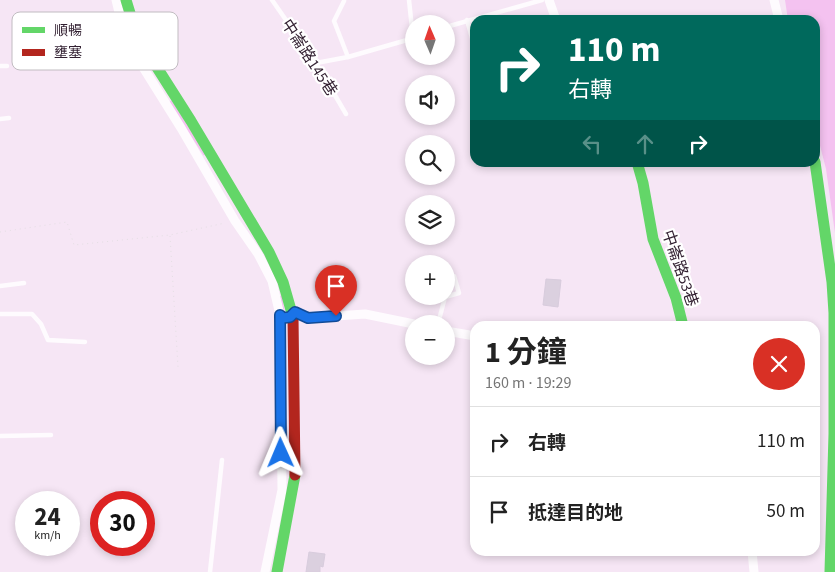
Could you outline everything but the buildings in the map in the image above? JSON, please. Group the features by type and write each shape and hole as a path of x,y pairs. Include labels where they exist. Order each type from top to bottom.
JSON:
{"street":[{"path":"126,0 130,12"},
{"path":"550,0 554,15"},
{"path":"774,0 778,15"},
{"path":"146,70 186,125 269,252 284,282 287,316 288,474 277,572"},
{"path":"156,70 235,222 258,254 287,316"},
{"name":"中崙路53巷","path":"638,167 643,183 652,239 676,298 682,321"},
{"path":"816,167 832,282 834,313 834,434 830,572"},
{"path":"287,316 295,312 308,318 365,314 405,322"},
{"path":"455,333 470,335"},
{"path":"265,572 282,490 288,474"},
{"path":"752,556 754,572"}],"lane":[{"name":"中崙路145巷","path":"272,0 316,63 346,114"},
{"path":"409,0 411,15"},
{"path":"486,15 542,0"},
{"path":"344,1 334,20 348,57"},
{"path":"455,24 470,19"},
{"path":"467,20 470,31"},
{"path":"316,63 348,57 405,40"},
{"path":"0,66 7,66"},
{"path":"0,119 9,118"},
{"path":"455,279 459,293 455,294"},
{"path":"0,286 24,283"},
{"path":"0,314 32,314 41,324 48,340 84,342"},
{"path":"0,436 51,435"},
{"path":"210,572 222,460"}],"path":[{"path":"0,232 67,222 74,245 170,235 195,228 235,222"},
{"path":"170,235 178,367"}],"shaded area":[{"path":"785,0 835,0 835,233 826,169 820,146 820,15 787,15"}],"waterway":[{"path":"171,102 204,154"},
{"path":"281,297 284,316"}],"traffic: fast":[{"path":"126,0 130,12"},
{"path":"159,70 269,252 283,282 293,317"},
{"path":"638,167 653,239 676,298 682,321"},
{"path":"816,167 832,282 834,313 834,434 830,572"},
{"path":"277,572 295,475"}],"traffic: jam":[{"path":"293,317 295,475"}],"route":[{"path":"281,453 280,315 283,318 290,317 295,312 308,318 336,316"}]}
